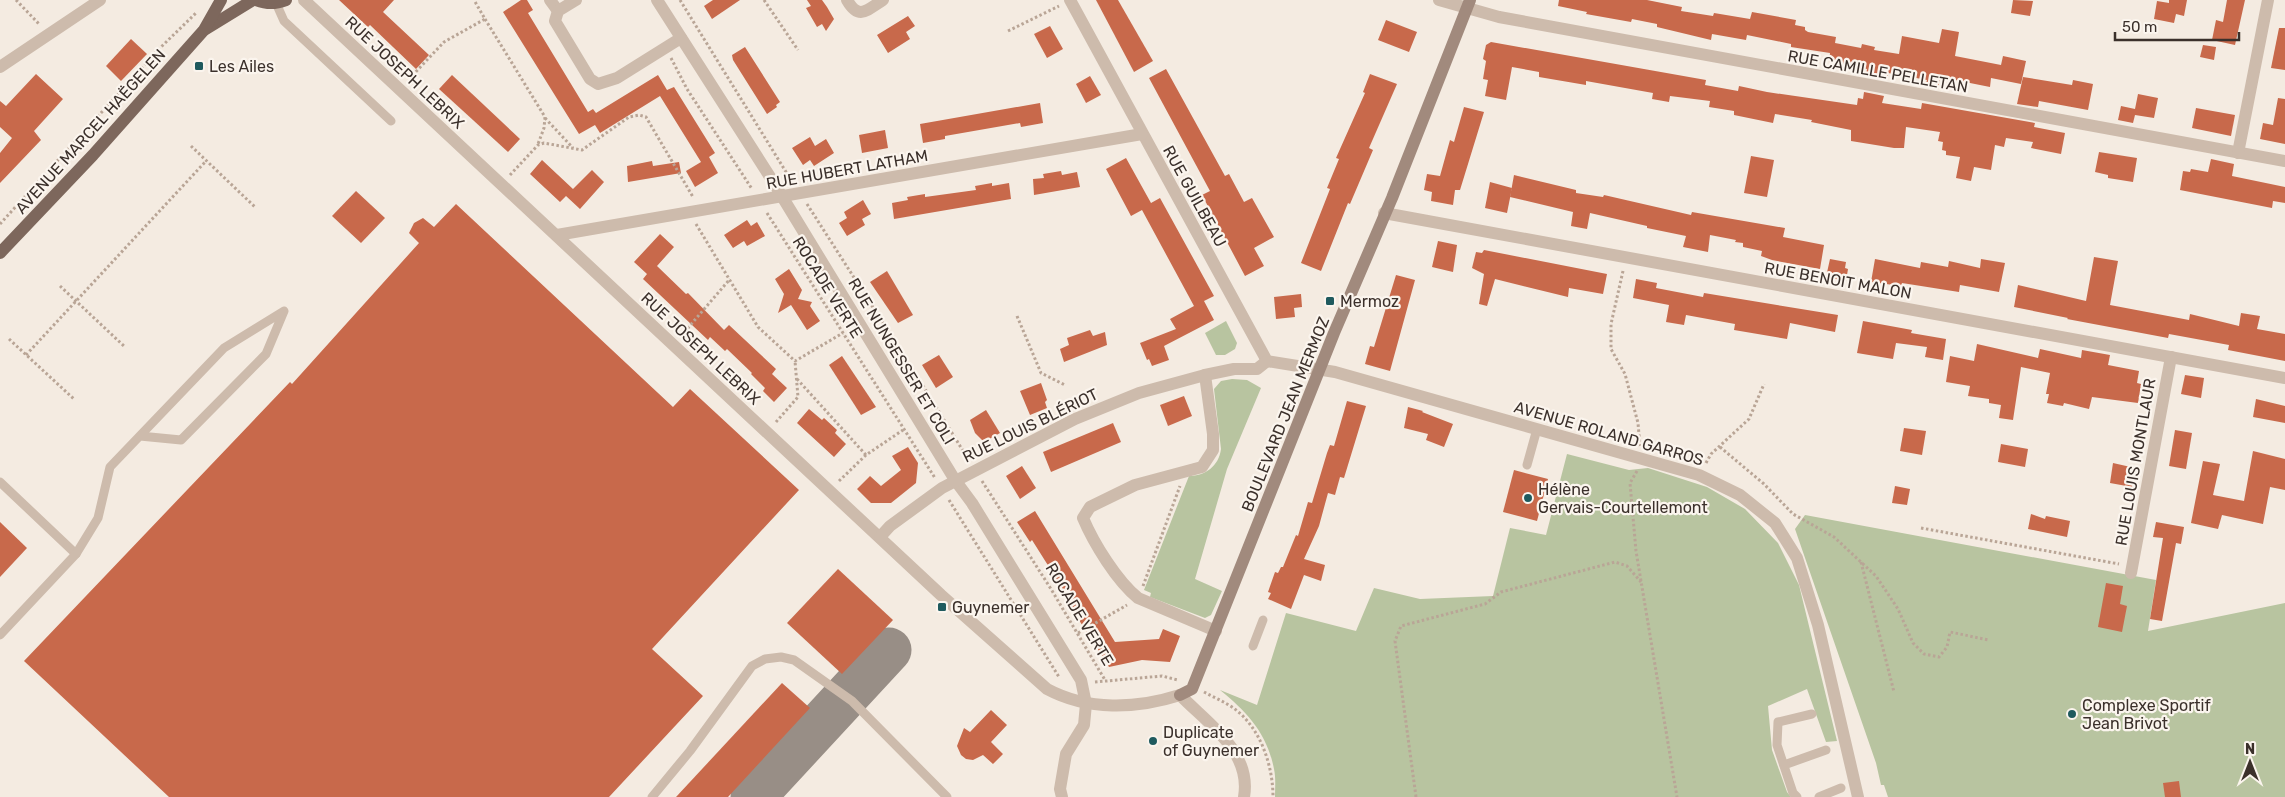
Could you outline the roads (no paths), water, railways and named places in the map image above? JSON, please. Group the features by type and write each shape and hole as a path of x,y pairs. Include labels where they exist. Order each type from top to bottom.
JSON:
{"main road":[{"name":"AVENUE MARCEL HAËGELEN","path":"0,253 93,155 204,30 221,0"},
{"name":"AVENUE MARCEL HAËGELEN","path":"204,30 254,0"},
{"path":"254,0 265,3 281,2"}],"street":[{"path":"2,62 100,0"},
{"name":"RUE JOSEPH LEBRIX","path":"304,0 941,595 1047,689 1065,699 1086,704 1138,705 1180,695"},
{"path":"550,0 558,11"},
{"path":"576,0 558,11 555,21 590,79 598,84 617,78 681,38"},
{"name":"RUE NUNGESSER ET COLI","path":"657,0 782,197 955,480 972,503 1081,680 1086,704"},
{"path":"847,0 853,10 858,13 864,12 881,1"},
{"name":"RUE GUILBEAU","path":"1070,0 1267,361"},
{"name":"RUE CAMILLE PELLETAN","path":"1439,0 1468,4 1509,19 2285,162"},
{"path":"2238,152 2268,0"},
{"name":"BOULEVARD JEAN MERMOZ","path":"1180,695 1192,689 1468,4"},
{"name":"RUE HUBERT LATHAM","path":"557,235 1142,134"},
{"name":"RUE BENOIT MALON","path":"1384,213 2285,378"},
{"name":"RUE LOUIS MONTLAUR","path":"2132,570 2170,357"},
{"path":"1267,361 1319,370"},
{"name":"RUE LOUIS BLÉRIOT","path":"880,537 890,526 955,480 978,470 1038,437 1107,405 1140,393 1205,375 1234,369 1257,369 1267,361"},
{"name":"AVENUE ROLAND GARROS","path":"1319,370 1335,372 1699,475 1740,495 1775,523 1796,558 1818,625 1858,797"},
{"path":"1205,375 1213,434 1213,450 1202,467 1135,485 1090,507 1083,518 1089,532 1128,590 1138,598 1216,631"},
{"path":"1180,695 1196,712 1213,724 1234,750 1246,785 1244,797"},
{"path":"1062,797 1060,789 1066,754 1084,725 1086,704"}],"lane":[{"path":"281,2 284,21 391,121"},
{"path":"0,635 76,554 98,518 110,467 224,348 284,311 266,354 181,440 140,436"},
{"path":"1527,466 1537,429"},
{"path":"0,482 76,554"},
{"path":"1253,646 1263,620"},
{"path":"652,797 690,751 752,666 765,659 781,657 794,660 852,701 948,797"},
{"path":"1797,797 1793,793 1777,745 1778,722 1812,714"},
{"path":"1784,765 1826,750"},
{"path":"1819,797 1841,788"}],"place":[{"name":"Les Ailes","path":"199,66"},
{"name":"Mermoz","path":"1330,301"},
{"name":"Hélène Gervais-Courtellemont","path":"1528,498"},
{"name":"Guynemer","path":"942,607"},
{"name":"Complexe Sportif Jean Brivot","path":"2072,714"},
{"name":"Duplicate of Guynemer","path":"1153,741"}]}
